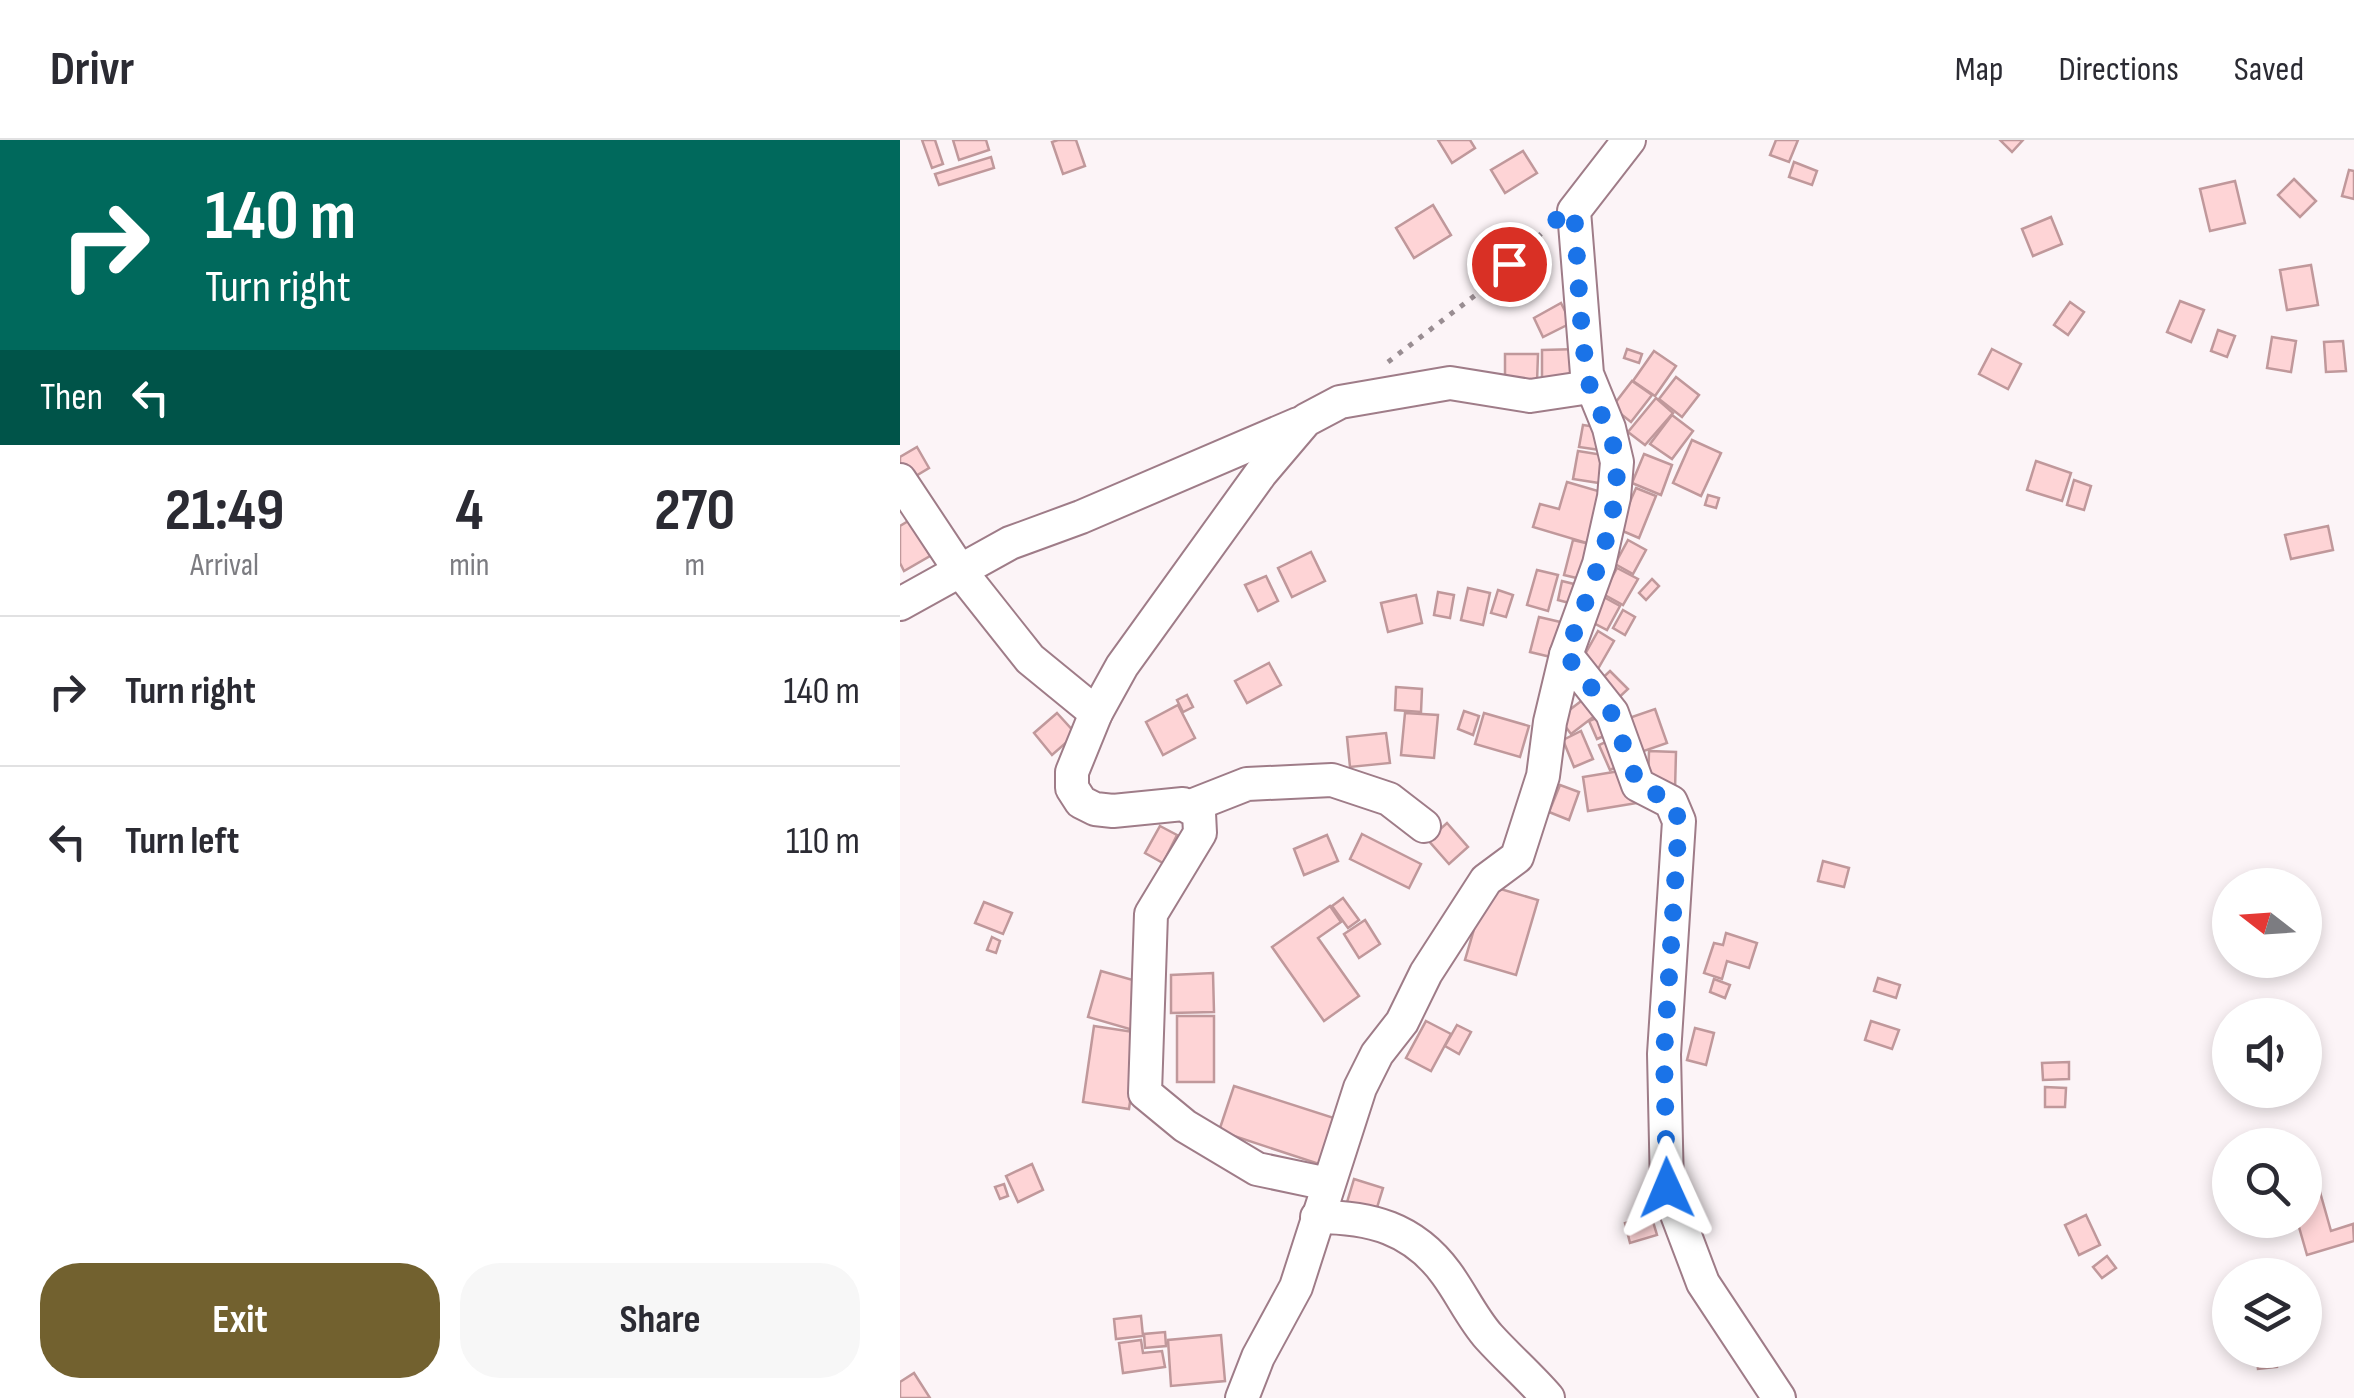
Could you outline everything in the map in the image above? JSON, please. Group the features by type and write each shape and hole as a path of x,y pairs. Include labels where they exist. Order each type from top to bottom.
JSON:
{"street":[{"path":"1242,1398 1258,1357 1296,1287 1360,1088 1377,1054 1402,1022 1426,973 1486,880 1517,857 1543,776 1550,722 1566,655 1598,564 1614,497 1617,462 1609,428 1590,387 1574,211 1630,140"},
{"path":"900,604 1010,543 1081,517 1340,402 1450,383 1530,396 1590,387"},
{"path":"1306,420 1261,472 1122,666 1096,713 1072,772 1072,788 1081,802 1112,811 1191,806 1247,784 1332,780 1388,799 1424,826"},
{"path":"900,480 961,572 1030,659 1096,713"},
{"path":"1566,655 1612,714 1638,785 1672,802 1679,821 1664,1054 1667,1188 1704,1284 1779,1398"},
{"path":"1191,806 1199,813 1200,833 1151,914 1145,1093 1185,1126 1257,1169 1328,1184"},
{"path":"1317,1218 1360,1218 1394,1230 1422,1246 1444,1270 1488,1336 1548,1398"}],"path":[{"path":"1383,366 1486,286 1556,220 1574,211"}],"building":[{"path":"922,140 935,140 943,164 932,168"},
{"path":"953,140 986,140 989,150 959,160"},
{"path":"1076,140 1085,166 1063,174 1052,142"},
{"path":"1438,140 1470,140 1475,148 1452,163"},
{"path":"1776,140 1798,140 1789,162 1770,155"},
{"path":"2000,140 2023,140 2012,152"},
{"path":"1523,151 1537,173 1505,193 1491,170"},
{"path":"991,157 994,168 939,185 935,174"},
{"path":"1794,162 1817,171 1812,185 1789,177"},
{"path":"2349,170 2354,171 2354,199 2342,196"},
{"path":"2294,179 2316,201 2300,217 2278,195"},
{"path":"2235,181 2245,223 2210,231 2200,189"},
{"path":"1433,205 1451,235 1414,258 1396,228"},
{"path":"2051,217 2062,244 2033,256 2022,229"},
{"path":"2311,265 2318,305 2287,310 2280,270"},
{"path":"2180,301 2204,310 2191,342 2167,332"},
{"path":"2070,302 2084,312 2068,335 2054,325"},
{"path":"1561,303 1571,323 1543,337 1534,318"},
{"path":"2218,330 2235,336 2227,357 2211,351"},
{"path":"2272,337 2296,341 2291,372 2267,368"},
{"path":"2343,341 2346,371 2326,372 2324,342"},
{"path":"1579,349 1580,382 1542,382 1542,350"},
{"path":"1627,349 1642,354 1639,363 1624,358"},
{"path":"1992,349 2021,364 2008,389 1979,374"},
{"path":"1654,351 1676,366 1655,396 1633,381"},
{"path":"1505,354 1538,354 1537,382 1505,383"},
{"path":"1676,377 1699,395 1682,417 1659,399"},
{"path":"1632,381 1652,395 1631,422 1612,407"},
{"path":"1656,398 1673,413 1645,445 1628,432"},
{"path":"1672,415 1693,431 1672,459 1650,444"},
{"path":"1583,425 1603,428 1600,450 1579,447"},
{"path":"1692,440 1721,453 1701,496 1673,483"},
{"path":"917,447 929,468 909,480 900,457"},
{"path":"1578,451 1603,455 1599,483 1573,479"},
{"path":"1644,454 1672,465 1661,495 1632,483"},
{"path":"2036,461 2071,473 2062,501 2027,490"},
{"path":"2074,480 2091,486 2084,510 2067,505"},
{"path":"1567,482 1605,493 1590,544 1533,527 1540,504 1559,509"},
{"path":"1636,488 1656,496 1639,538 1618,529"},
{"path":"1708,495 1719,498 1716,508 1705,505"},
{"path":"910,520 930,556 904,571 900,563 900,526"},
{"path":"2328,526 2333,550 2291,559 2285,535"},
{"path":"1573,540 1594,545 1585,580 1564,575"},
{"path":"1628,540 1646,550 1633,574 1615,564"},
{"path":"1311,552 1325,581 1292,597 1278,568"},
{"path":"1617,568 1638,579 1623,605 1603,594"},
{"path":"1537,570 1558,575 1548,611 1527,605"},
{"path":"1266,576 1278,601 1258,611 1245,585"},
{"path":"1652,579 1659,586 1646,600 1639,593"},
{"path":"1562,581 1582,586 1577,605 1558,600"},
{"path":"1468,588 1490,593 1483,625 1461,620"},
{"path":"1498,590 1513,595 1506,617 1491,613"},
{"path":"1438,592 1454,595 1450,618 1434,615"},
{"path":"1416,595 1422,623 1388,632 1381,603"},
{"path":"1600,595 1620,606 1607,630 1586,619"},
{"path":"1623,610 1635,617 1625,635 1613,628"},
{"path":"1539,617 1569,624 1559,659 1530,652"},
{"path":"1598,631 1614,641 1595,674 1579,665"},
{"path":"1269,663 1281,685 1247,703 1235,681"},
{"path":"1610,671 1628,689 1612,704 1595,685"},
{"path":"1396,687 1422,689 1421,712 1395,710"},
{"path":"1187,695 1193,707 1183,712 1177,700"},
{"path":"1589,695 1601,711 1571,734 1559,718"},
{"path":"1178,705 1195,738 1163,755 1146,722"},
{"path":"1655,709 1667,743 1641,752 1629,718"},
{"path":"1464,711 1479,716 1473,735 1458,729"},
{"path":"1057,713 1076,734 1052,755 1034,733"},
{"path":"1405,713 1438,715 1434,758 1401,755"},
{"path":"1484,713 1529,726 1520,757 1475,744"},
{"path":"1609,713 1616,731 1597,739 1589,721"},
{"path":"1581,731 1593,759 1574,767 1563,740"},
{"path":"1386,733 1390,763 1350,767 1347,737"},
{"path":"1616,737 1627,762 1610,770 1599,745"},
{"path":"1649,751 1676,752 1675,790 1648,789"},
{"path":"1632,769 1637,803 1588,811 1583,777"},
{"path":"1560,785 1579,792 1569,820 1549,812"},
{"path":"1447,823 1468,847 1449,864 1428,840"},
{"path":"1160,826 1177,835 1163,863 1145,853"},
{"path":"1362,834 1421,864 1409,888 1350,859"},
{"path":"1327,835 1338,861 1304,875 1294,849"},
{"path":"1823,861 1849,868 1844,887 1818,881"},
{"path":"1487,885 1538,900 1516,975 1465,960"},
{"path":"1343,898 1359,920 1348,928 1332,906"},
{"path":"984,902 1012,913 1003,934 975,923"},
{"path":"1330,906 1341,922 1318,938 1359,996 1324,1021 1272,947"},
{"path":"1365,920 1380,944 1359,958 1344,934"},
{"path":"1726,933 1757,943 1749,968 1727,961 1722,979 1704,973 1714,943 1723,945"},
{"path":"992,937 1000,941 996,953 987,950"},
{"path":"1101,971 1147,984 1133,1030 1088,1017"},
{"path":"1213,973 1214,1012 1171,1013 1171,975"},
{"path":"1878,978 1900,985 1896,998 1874,991"},
{"path":"1714,979 1730,985 1725,998 1710,992"},
{"path":"1177,1016 1214,1016 1214,1082 1177,1082"},
{"path":"1426,1021 1451,1034 1431,1071 1406,1058"},
{"path":"1871,1021 1899,1030 1892,1049 1865,1040"},
{"path":"1457,1025 1471,1032 1459,1054 1445,1046"},
{"path":"1094,1026 1140,1033 1129,1109 1083,1102"},
{"path":"1695,1028 1714,1033 1706,1065 1687,1060"},
{"path":"2069,1062 2069,1079 2043,1080 2042,1063"},
{"path":"1234,1086 1337,1119 1322,1165 1219,1131"},
{"path":"2045,1087 2066,1088 2065,1107 2045,1107"},
{"path":"1032,1164 1043,1190 1018,1202 1006,1176"},
{"path":"1354,1179 1383,1188 1375,1214 1345,1209"},
{"path":"1004,1184 1008,1196 1000,1199 995,1187"},
{"path":"2322,1199 2331,1231 2353,1224 2354,1241 2307,1255 2302,1238 2322,1238"},
{"path":"1651,1215 1657,1235 1630,1243 1625,1223"},
{"path":"2086,1215 2100,1245 2079,1255 2065,1225"},
{"path":"2107,1256 2116,1268 2102,1278 2093,1267"},
{"path":"1141,1316 1143,1336 1116,1339 1114,1319"},
{"path":"1165,1332 1166,1346 1145,1348 1144,1334"},
{"path":"1221,1335 1225,1381 1171,1386 1168,1340"},
{"path":"1141,1340 1143,1353 1162,1351 1165,1367 1123,1373 1119,1343"},
{"path":"914,1373 930,1398 900,1398 900,1382"}],"route":[{"path":"1509,264 1556,220 1574,211 1587,374 1609,428 1617,462 1614,497 1598,564 1566,655 1612,714 1638,785 1672,802 1679,821 1664,1054 1667,1188"}]}
